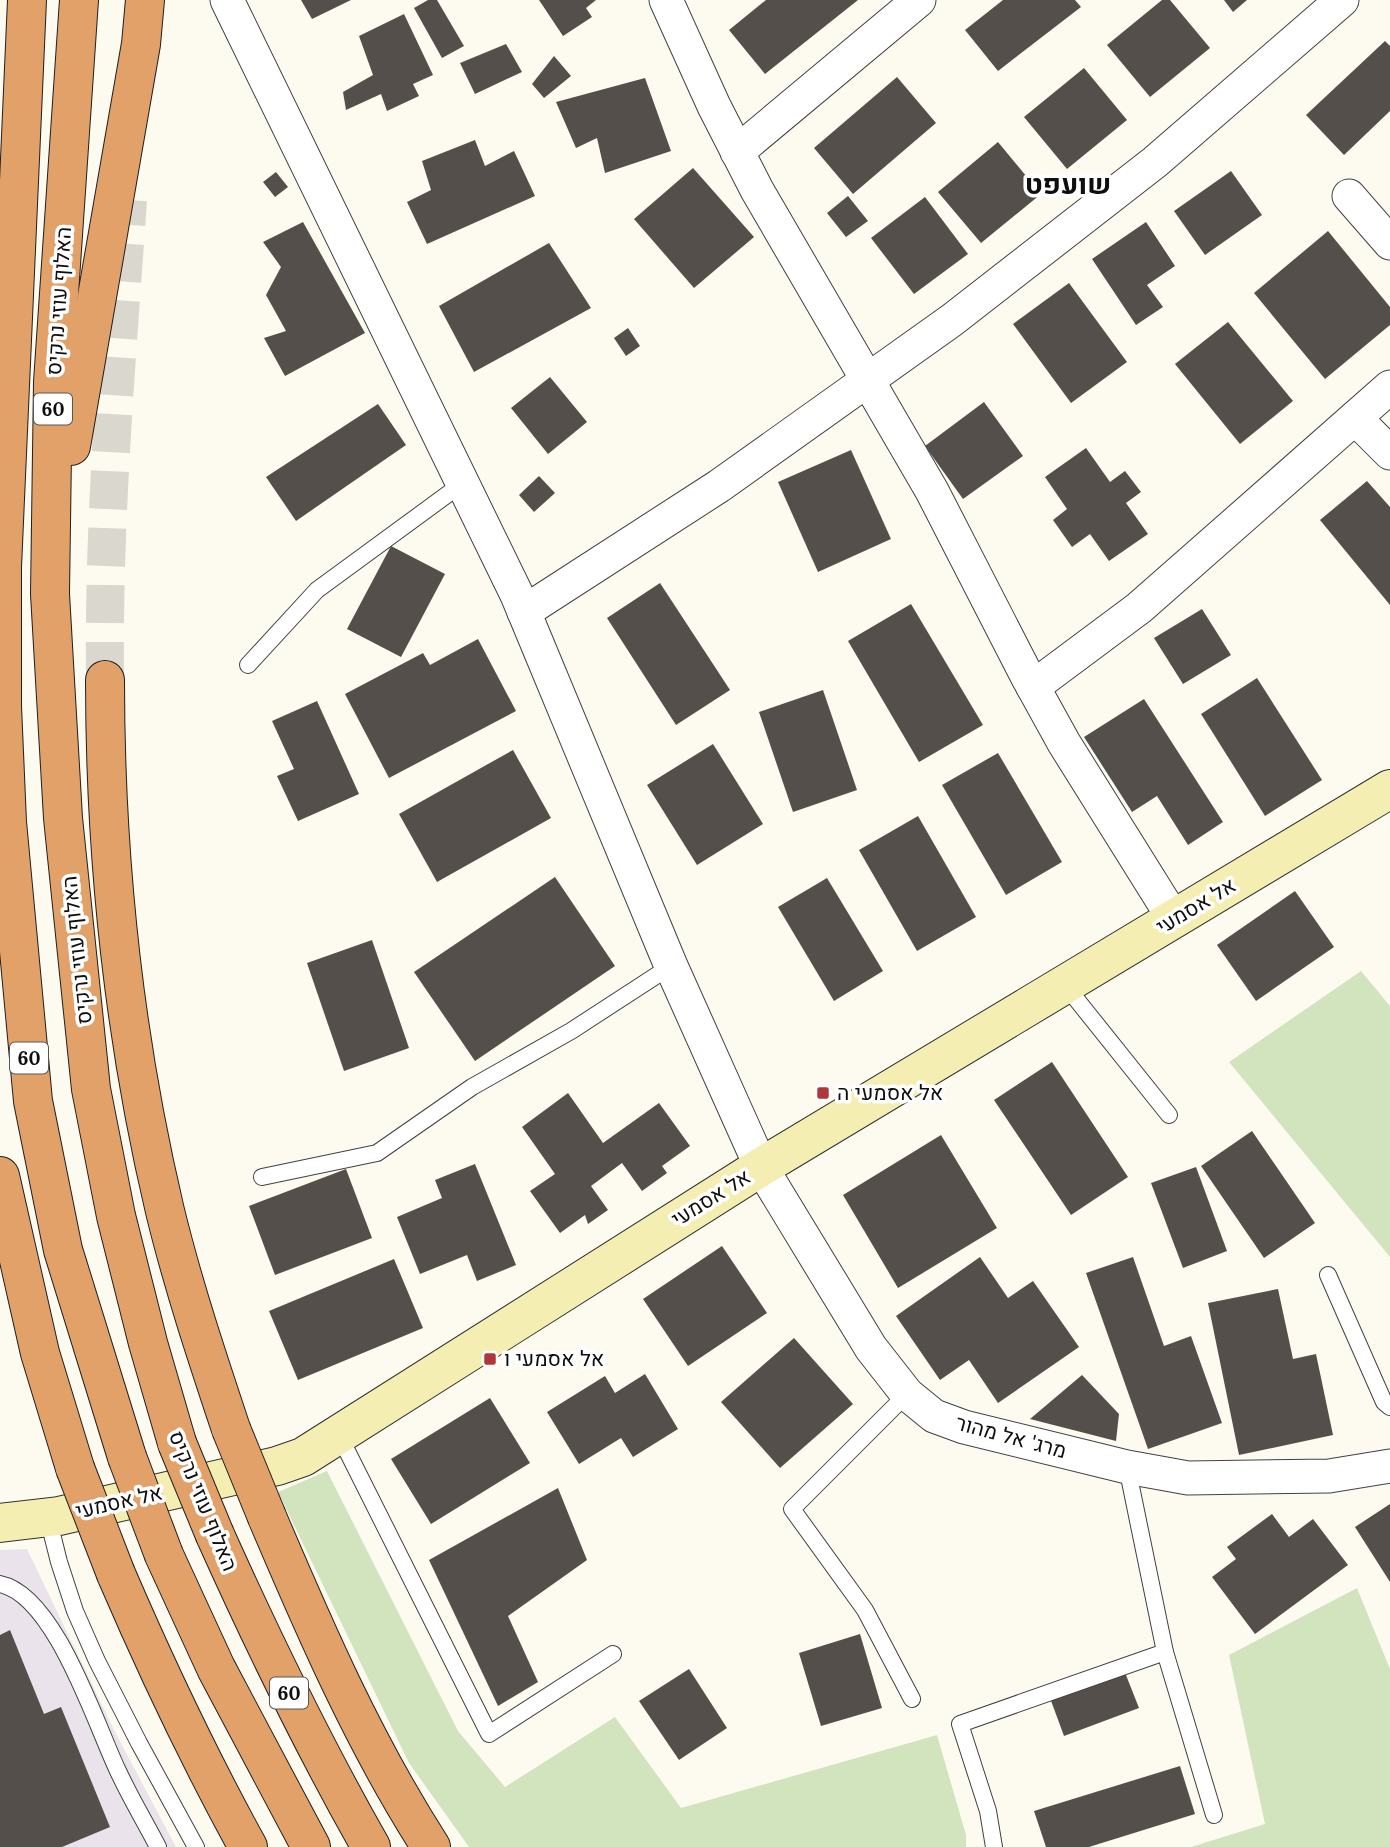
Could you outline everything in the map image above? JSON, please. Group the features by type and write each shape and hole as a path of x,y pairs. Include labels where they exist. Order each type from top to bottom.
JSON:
{"highway":[{"name":"האלוף עוזי נרקיס","path":"27,0 2,553 1,647 7,822 33,1101 63,1250 127,1457 164,1555 216,1668 312,1847"},
{"name":"האלוף עוזי נרקיס","path":"79,0 53,382 50,594 63,818 90,1089 116,1216 177,1443 265,1648 332,1779 371,1847"},
{"path":"63,818 64,484 141,44 145,0"},
{"path":"0,535 1,647"},
{"path":"105,680 111,839 121,956 140,1085 165,1211 197,1328 231,1429 314,1626 368,1739 431,1847"},
{"path":"0,1176 40,1353 75,1468 116,1574 161,1678 209,1776 248,1847"}],"street":[{"name":"מרג' אל מהור","path":"228,0 524,612 671,966 761,1167 872,1348 907,1394 934,1416 964,1427 1127,1467 1188,1478 1329,1476 1390,1466"},
{"path":"666,0 757,190 932,491 1064,743 1174,919"},
{"path":"737,152 919,0"},
{"path":"524,612 719,485 952,320 1155,162 1342,0"},
{"path":"1349,196 1390,243"},
{"path":"1033,687 1139,608 1390,387"},
{"path":"1355,418 1390,453"},
{"name":"אל אסמעי","path":"0,1522 48,1518 277,1466 303,1457 761,1167 1390,789"}],"lane":[{"path":"248,665 317,590 463,483"},
{"path":"262,1177 377,1153 472,1087 571,1031 671,966"},
{"path":"1065,985 1169,1115"},
{"path":"1328,1275 1384,1402 1390,1407"},
{"path":"907,1394 792,1509 864,1609 912,1699"},
{"path":"339,1435 489,1734 613,1654"},
{"path":"1127,1467 1165,1652 1214,1815"},
{"path":"48,1518 75,1611 97,1661 196,1847"},
{"path":"0,1584 9,1586 30,1601 60,1642 118,1771 159,1847"},
{"path":"994,1847 988,1811 960,1724 1165,1652"}],"shaded area":[{"path":"27,1549 114,1730 176,1847 0,1847 0,1550"}],"green space":[{"path":"1361,971 1390,1006 1390,1257 1229,1062"},
{"path":"327,1471 458,1731 505,1787 615,1717 681,1808 937,1735 966,1835 966,1847 469,1847 409,1763 278,1492"},
{"path":"1357,1588 1390,1669 1390,1847 1191,1847 1265,1824 1229,1655"}],"building":[{"path":"301,0 351,0 312,19"},
{"path":"428,0 437,0 464,46 442,58 414,8"},
{"path":"539,0 596,0 586,8 592,17 563,36"},
{"path":"766,0 858,0 765,74 729,30"},
{"path":"1003,0 1075,0 1081,7 998,71 965,30"},
{"path":"1162,0 1170,0 1210,48 1150,97 1107,45"},
{"path":"1224,0 1247,0 1233,12"},
{"path":"404,14 433,75 413,84 419,96 387,111 381,94 346,110 343,92 373,75 359,36"},
{"path":"1385,41 1390,46 1390,111 1344,155 1306,115"},
{"path":"506,44 522,72 475,94 460,63"},
{"path":"554,56 571,76 544,98 532,84"},
{"path":"1084,68 1127,120 1067,169 1024,117"},
{"path":"897,77 936,123 853,194 814,148"},
{"path":"645,78 671,151 605,173 597,138 576,148 556,102"},
{"path":"475,140 485,166 514,151 535,196 427,244 407,202 431,190 422,161"},
{"path":"998,142 1041,194 981,243 938,192"},
{"path":"693,168 754,237 694,288 634,219"},
{"path":"1231,171 1262,215 1205,255 1174,211"},
{"path":"276,172 288,187 275,197 263,182"},
{"path":"848,196 868,221 846,237 827,213"},
{"path":"925,197 968,254 914,294 871,238"},
{"path":"303,222 365,333 285,376 264,338 286,331 266,295 281,267 263,242"},
{"path":"1146,222 1175,266 1147,285 1163,307 1136,325 1092,259"},
{"path":"1328,231 1390,307 1390,325 1325,379 1254,293"},
{"path":"549,243 591,308 474,372 439,306"},
{"path":"1069,283 1127,362 1071,403 1013,324"},
{"path":"1228,322 1293,401 1240,444 1175,364"},
{"path":"628,328 640,346 626,356 614,338"},
{"path":"550,377 587,422 548,454 511,408"},
{"path":"984,402 1023,456 963,499 925,446"},
{"path":"378,404 406,445 296,521 266,477"},
{"path":"1086,448 1110,482 1125,471 1141,492 1126,503 1148,534 1109,561 1090,534 1072,547 1053,520 1067,509 1045,477"},
{"path":"851,450 891,539 818,572 778,482"},
{"path":"539,476 555,493 534,512 519,495"},
{"path":"1367,481 1390,507 1390,605 1320,520"},
{"path":"391,546 445,574 401,657 347,629"},
{"path":"660,583 730,690 676,725 607,618"},
{"path":"911,604 983,725 919,762 848,641"},
{"path":"1202,609 1231,655 1183,684 1154,638"},
{"path":"478,639 516,711 389,778 345,694 423,653 430,665"},
{"path":"1257,678 1322,780 1265,816 1201,714"},
{"path":"823,690 857,790 793,812 759,712"},
{"path":"1144,699 1223,822 1188,845 1157,796 1132,812 1084,737"},
{"path":"317,701 359,794 298,821 277,776 294,769 272,721"},
{"path":"713,744 763,824 697,865 647,785"},
{"path":"513,750 551,818 437,882 399,814"},
{"path":"998,753 1062,862 1006,895 942,785"},
{"path":"918,816 976,917 917,951 859,850"},
{"path":"555,877 615,966 475,1061 414,972"},
{"path":"827,878 883,971 834,1001 778,907"},
{"path":"1295,891 1334,947 1256,1001 1217,945"},
{"path":"372,940 409,1048 344,1071 307,963"},
{"path":"1052,1062 1128,1177 1071,1215 994,1100"},
{"path":"568,1093 603,1143 659,1103 690,1146 662,1166 667,1173 642,1191 622,1163 591,1186 608,1210 588,1224 585,1215 560,1233 530,1191 555,1174 522,1127"},
{"path":"1252,1131 1315,1223 1264,1258 1201,1166"},
{"path":"941,1135 997,1228 898,1288 843,1195"},
{"path":"475,1164 516,1265 477,1281 467,1255 420,1274 397,1217 442,1198 435,1180"},
{"path":"1196,1167 1227,1251 1183,1268 1151,1183"},
{"path":"346,1169 372,1238 275,1275 249,1206"},
{"path":"722,1246 767,1313 688,1366 643,1299"},
{"path":"980,1257 1008,1298 1033,1281 1079,1347 998,1403 969,1360 940,1380 896,1316"},
{"path":"1133,1257 1164,1346 1191,1336 1222,1423 1148,1449 1086,1273"},
{"path":"394,1259 423,1328 298,1380 269,1311"},
{"path":"1278,1289 1293,1359 1316,1354 1333,1435 1239,1455 1208,1303"},
{"path":"794,1338 853,1404 780,1468 721,1402"},
{"path":"645,1374 678,1429 633,1457 621,1438 579,1464 547,1412 605,1376 615,1393"},
{"path":"1082,1375 1119,1414 1116,1441 1030,1419"},
{"path":"490,1398 530,1463 431,1524 391,1459"},
{"path":"558,1488 587,1560 508,1616 538,1682 498,1706 429,1560"},
{"path":"1390,1504 1390,1582 1355,1527"},
{"path":"1272,1514 1289,1537 1313,1519 1348,1565 1255,1634 1212,1577 1236,1559 1227,1547"},
{"path":"10,1630 44,1714 61,1707 110,1827 62,1847 0,1847 0,1635"},
{"path":"860,1634 882,1708 821,1726 799,1653"},
{"path":"689,1669 727,1728 679,1760 639,1701"},
{"path":"1124,1670 1139,1708 1064,1736 1050,1698"},
{"path":"1180,1766 1195,1814 1089,1847 1046,1847 1034,1811"}],"tunnel":[{"path":"105,680 108,500 128,200"}],"place":[{"name":"אל אסמעי ה","path":"823,1093"},
{"name":"אל אסמעי ו","path":"490,1359"}],"district":[{"name":"שועפט","path":"1068,184"}]}
